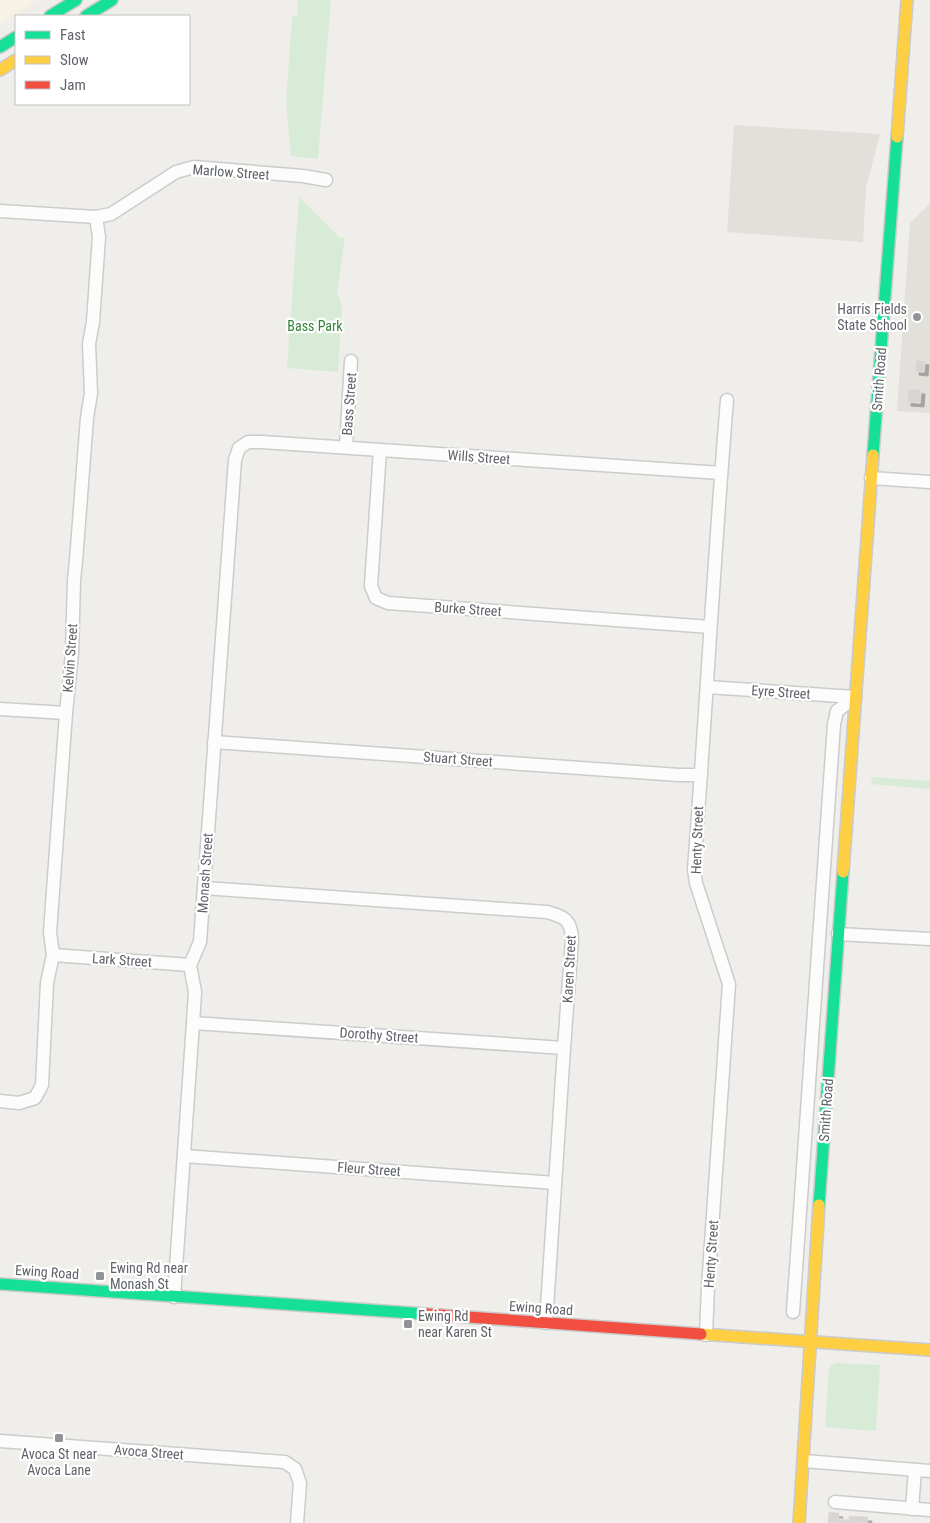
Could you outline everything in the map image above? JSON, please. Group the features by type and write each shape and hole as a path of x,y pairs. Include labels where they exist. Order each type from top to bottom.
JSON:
{"street":[{"path":"52,15 76,0"},
{"path":"88,15 112,0"},
{"name":"Smith Road","path":"799,1523 838,934 907,0"},
{"path":"0,47 15,38"},
{"path":"0,70 15,61"},
{"name":"Marlow Street","path":"0,211 96,217 111,214 176,172 194,167 303,176 326,180"},
{"name":"Kelvin Street","path":"0,1101 19,1103 35,1098 42,1085 47,983 53,955 50,932 74,628 74,580 87,418 91,393 89,344 93,322 99,237 96,217"},
{"name":"Bass Street","path":"346,447 352,360"},
{"name":"Henty Street","path":"706,1335 729,984 696,883 694,869 727,400"},
{"name":"Wills Street","path":"239,448 248,442 346,447 721,473"},
{"name":"Monash Street","path":"190,965 200,942 235,460 239,448"},
{"name":"Burke Street","path":"380,450 371,586 376,598 388,603 710,627"},
{"path":"871,478 930,482"},
{"name":"Eyre Street","path":"707,687 855,697"},
{"name":"Smith Road","path":"793,1312 834,724 837,711 855,697"},
{"path":"0,709 66,713"},
{"name":"Stuart Street","path":"214,742 679,775 701,774"},
{"name":"Karen Street","path":"204,888 547,912 563,916 572,928 572,939 546,1323"},
{"path":"838,934 930,940"},
{"name":"Lark Street","path":"53,955 190,965"},
{"path":"174,1296 193,1023 194,992 190,965"},
{"name":"Dorothy Street","path":"193,1023 564,1048"},
{"name":"Fleur Street","path":"184,1156 555,1182"},
{"name":"Ewing Road","path":"0,1284 930,1350"},
{"name":"Avoca Street","path":"0,1441 285,1462 295,1469 300,1483 297,1523"},
{"path":"804,1461 930,1471"},
{"path":"912,1509 915,1470"},
{"path":"835,1502 930,1510"}],"shaded area":[{"path":"0,0 38,0 0,24"},
{"path":"734,125 880,134 866,188 863,242 727,232"},
{"name":"Harris Fields State School","path":"930,204 930,413 897,411 910,223"}],"green space":[{"path":"298,0 331,0 318,159 291,156 286,104 292,17 297,15"},
{"name":"Bass Park","path":"299,197 340,238 345,238 337,292 342,307 338,372 287,368"},
{"path":"872,777 930,781 930,789 871,784"},
{"path":"836,1363 880,1365 876,1431 825,1427 829,1369"}],"building":[{"path":"916,360 925,361 924,372 915,371"},
{"path":"908,389 921,390 920,403 907,402"},
{"path":"829,1512 839,1513 838,1519 849,1520 849,1516 868,1517 867,1523 828,1523"}],"traffic: fast":[{"path":"52,15 76,0"},
{"path":"88,15 112,0"},
{"path":"0,47 15,38"},
{"path":"873,455 897,137"},
{"path":"819,1205 843,872"},
{"path":"0,1284 426,1314"}],"traffic: slow":[{"path":"897,137 907,0"},
{"path":"0,70 15,61"},
{"path":"843,872 873,455"},
{"path":"799,1523 819,1205"},
{"path":"701,1334 930,1350"}],"traffic: jam":[{"path":"426,1314 701,1334"}],"place":[{"name":"Harris Fields State School","path":"917,317"},
{"name":"Ewing Rd near Monash St","path":"100,1276"},
{"name":"Ewing Rd near Karen St","path":"408,1324"},
{"name":"Avoca St near Avoca Lane","path":"59,1438"}]}
